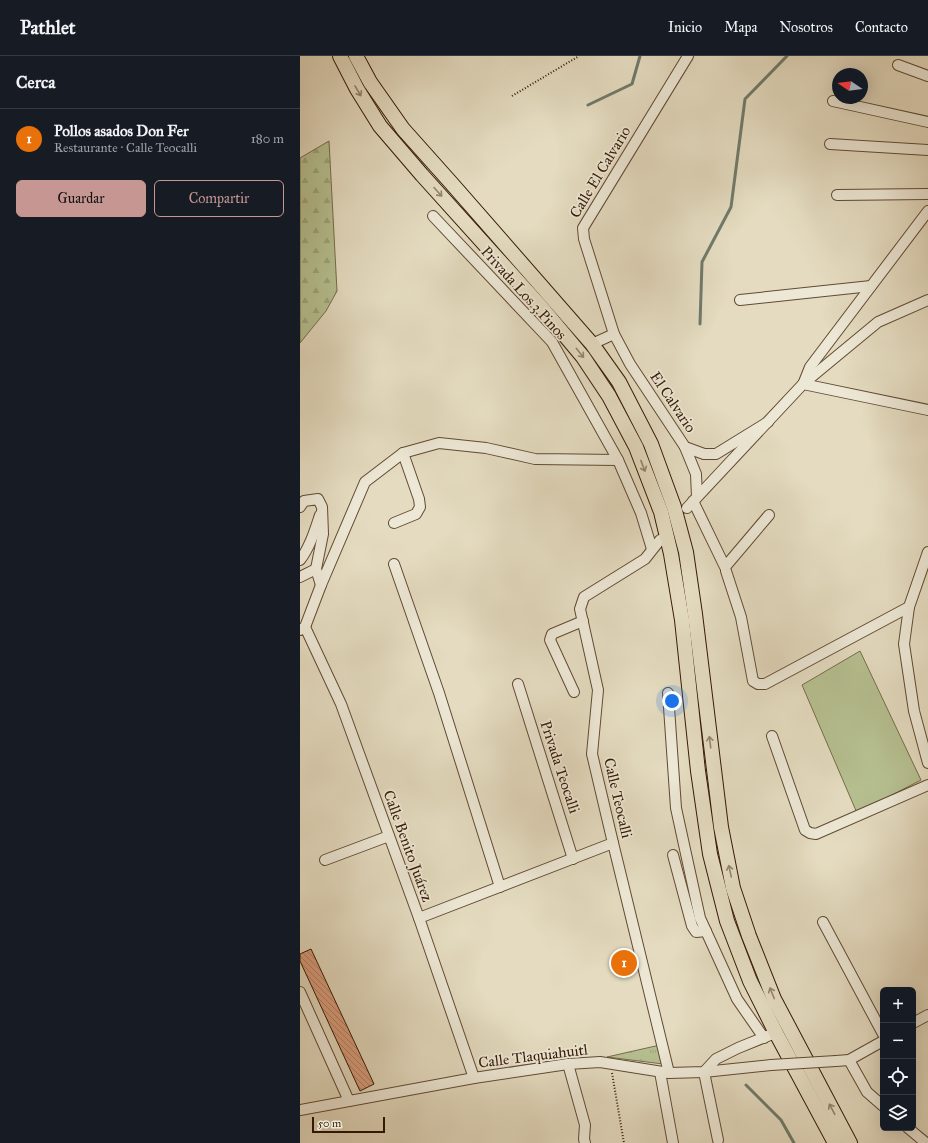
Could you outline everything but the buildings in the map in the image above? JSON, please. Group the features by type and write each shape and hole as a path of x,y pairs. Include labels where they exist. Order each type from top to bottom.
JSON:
{"highway":[{"path":"340,56 356,89 380,126 542,308 583,357 609,396 636,447 661,512 671,554 682,620 698,771 710,854 727,921 770,1035 835,1143"},
{"path":"356,56 370,82 403,129 469,202 592,344 619,382 651,444 674,507 686,552 721,827 734,888 749,936 774,999 850,1143"}],"street":[{"name":"Calle El Calvario","path":"614,334 584,239 583,228 688,56"},
{"path":"898,65 928,76"},
{"path":"847,104 928,122"},
{"path":"830,144 928,150"},
{"path":"836,195 928,194"},
{"path":"803,384 810,367 928,212"},
{"name":"Privada Los 3 Pinos","path":"433,216 552,342 618,460 641,514 652,549"},
{"path":"740,300 871,286"},
{"path":"692,502 803,384 878,322 928,300"},
{"path":"592,344 614,334"},
{"name":"El Calvario","path":"614,334 630,364 685,447 704,454 716,454 768,422"},
{"path":"803,384 928,410"},
{"path":"302,628 365,482 403,453 439,443 486,448 534,458 618,460"},
{"path":"685,447 696,474 692,502 725,567 769,515"},
{"path":"394,523 416,514 420,507 420,499 403,453"},
{"path":"300,507 304,501 318,499 322,507 323,534 316,569 321,585"},
{"path":"300,560 304,555 316,527 322,507"},
{"name":"Calle Teocalli","path":"660,540 645,559 584,597 580,609 598,690 592,754 665,1072 673,1143"},
{"path":"928,552 909,607 904,644 914,711 928,762"},
{"path":"394,564 440,692 500,887"},
{"path":"300,577 316,569"},
{"path":"726,571 741,617 754,681 758,684 765,684 909,607"},
{"path":"574,692 550,640 552,634 583,621"},
{"name":"Calle Benito Juárez","path":"302,628 341,704 419,918 474,1078"},
{"name":"Privada Teocalli","path":"518,684 573,858"},
{"path":"668,693 676,808 700,918 737,999 770,1035 716,1059 704,1072 718,1140"},
{"path":"772,736 805,830 810,833 816,834 928,785"},
{"path":"325,860 389,836"},
{"path":"419,918 613,843"},
{"path":"674,855 692,926 696,932 706,931"},
{"path":"823,922 880,1028"},
{"path":"300,992 349,1101"},
{"path":"916,1021 928,1015"},
{"path":"880,1042 849,1060 867,1092 880,1103"},
{"name":"Calle Tlaquiahuitl","path":"300,1110 474,1078 568,1064 600,1062 665,1072 704,1072 771,1065 849,1060"},
{"path":"568,1064 585,1125 585,1143"},
{"path":"912,1131 926,1143"}],"path":[{"path":"512,96 579,56"},
{"path":"610,1064 624,1143"}],"green space":[{"path":"329,141 337,291 326,311 300,343 300,158"},
{"path":"860,651 921,780 857,813 802,685"},
{"path":"660,1045 663,1064 607,1057"}],"waterway":[{"path":"588,105 632,84 640,56"},
{"path":"700,324 702,262 731,207 745,99 787,56"},
{"path":"746,1085 781,1120 794,1143"}],"place":[{"name":"Pollos asados Don Fer","path":"624,963"}]}
